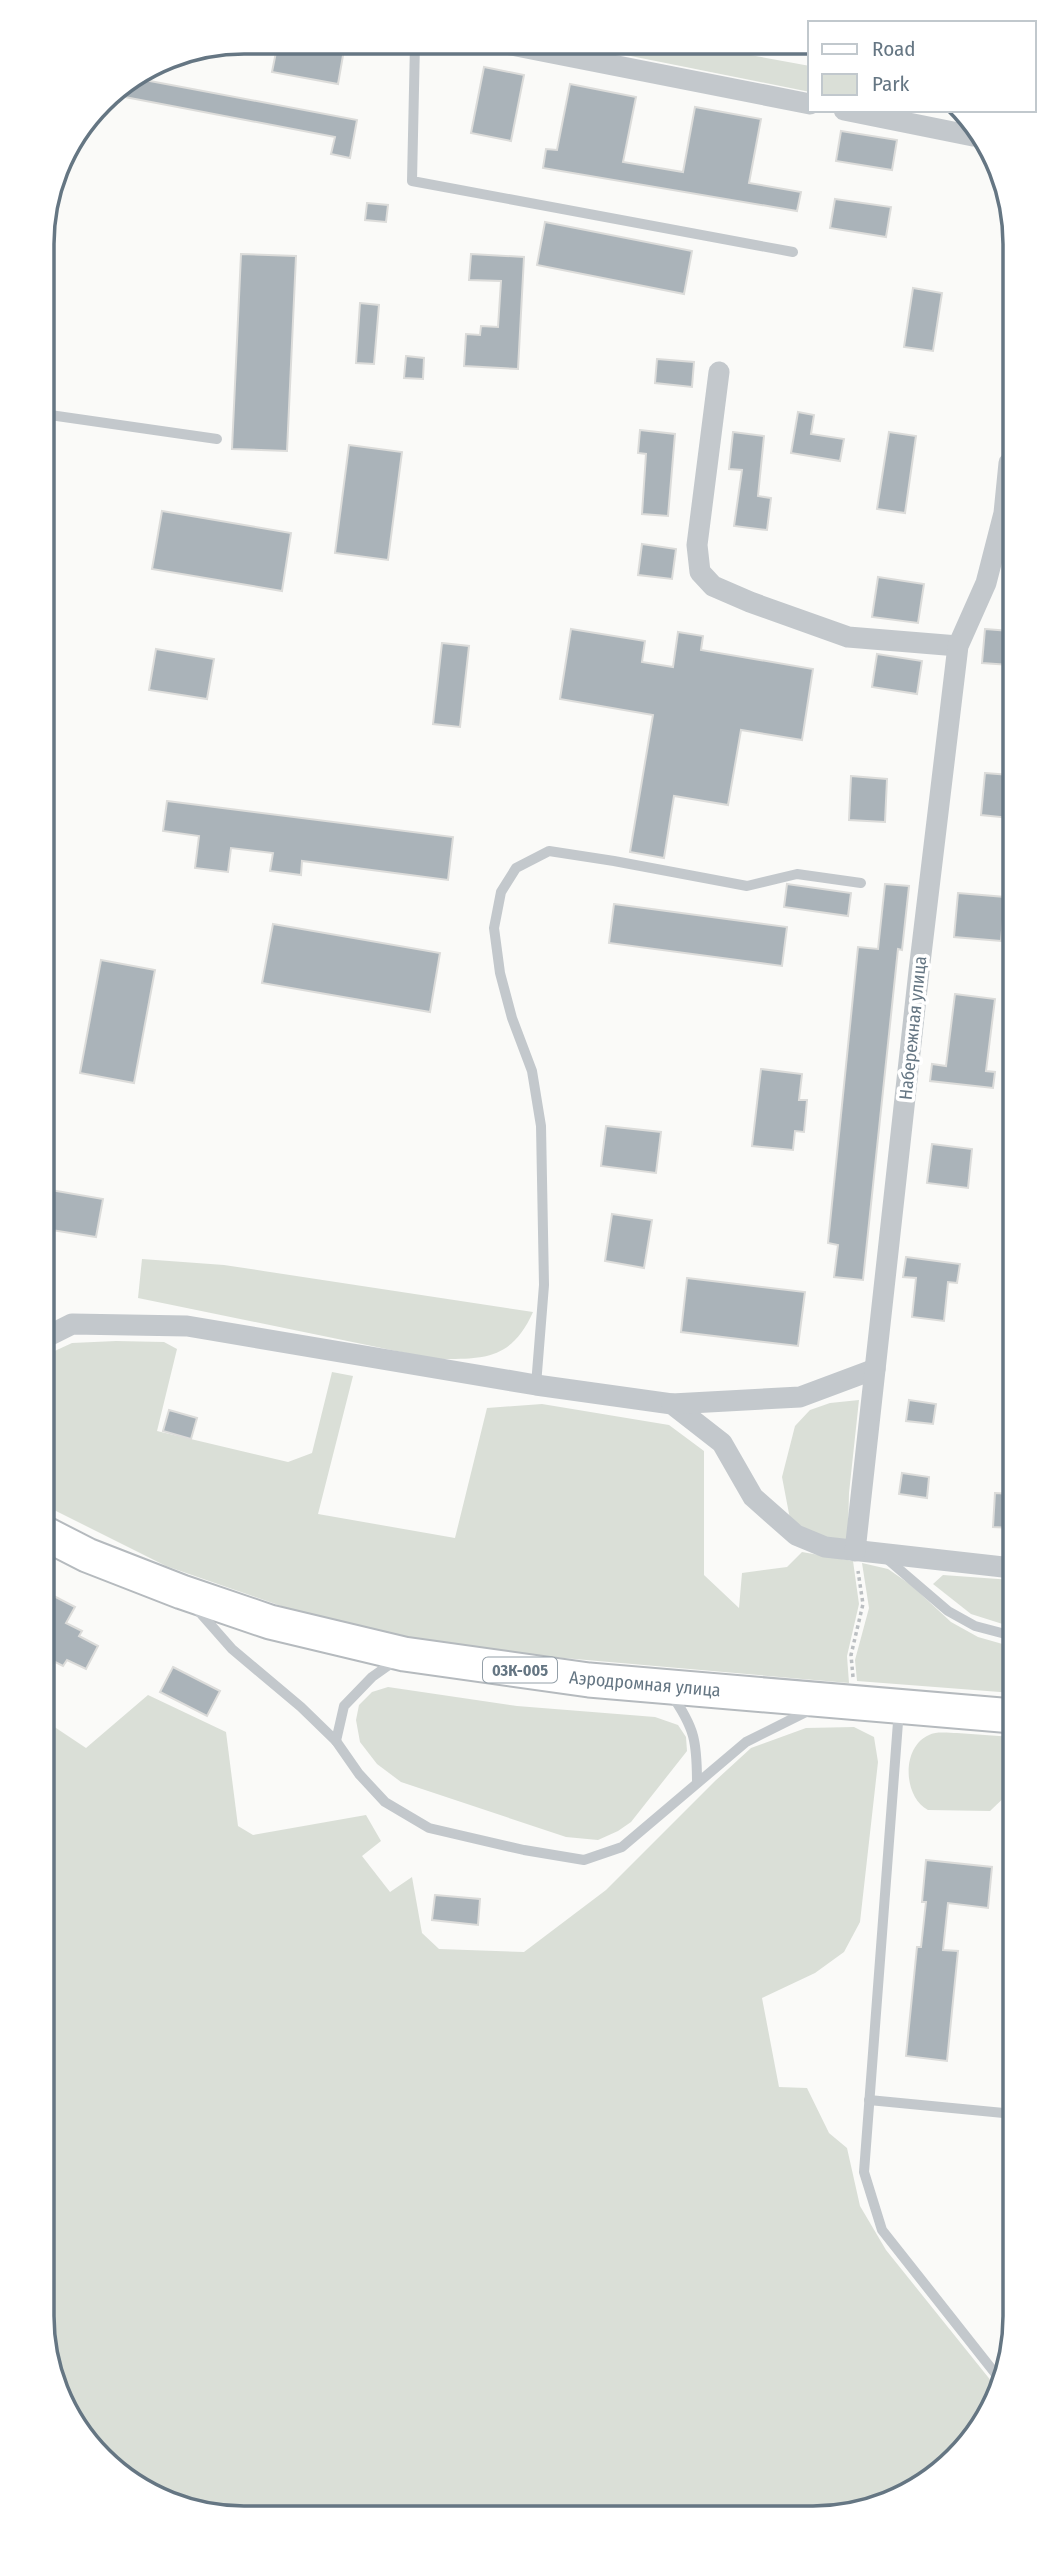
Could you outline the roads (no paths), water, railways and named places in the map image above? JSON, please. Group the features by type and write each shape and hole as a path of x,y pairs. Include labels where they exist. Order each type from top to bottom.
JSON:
{"main road":[{"name":"Аэродромная улица","path":"54,1538 87,1555 182,1592 270,1622 404,1654 589,1680 1002,1715"}],"street":[{"path":"557,54 808,104"},
{"path":"854,112 968,135"},
{"path":"719,372 697,545 700,572 713,586 848,637 958,646"},
{"name":"Набережная улица","path":"855,1551 958,646 986,583 1003,527"},
{"path":"54,1332 72,1324 187,1326 536,1385 672,1404 800,1397 875,1369"},
{"path":"672,1404 722,1443 753,1497 796,1535 825,1547 1002,1567"}],"lane":[{"path":"415,54 412,181 793,252"},
{"path":"55,416 218,439"},
{"path":"536,1385 544,1285 541,1126 532,1072 512,1018 500,973 494,928 501,892 516,868 549,851 747,886 797,874 862,883"},
{"path":"882,1554 948,1611 975,1626 1002,1633"},
{"path":"182,1592 232,1649 301,1707 336,1741 359,1774 385,1802 429,1828 524,1850 584,1860 622,1847 746,1742 842,1702"},
{"path":"336,1741 344,1706 372,1676 404,1654"},
{"path":"666,1687 688,1719 697,1748 697,1783"},
{"path":"899,1707 864,2172 882,2230 994,2372"},
{"path":"869,2099 1002,2113"}]}
